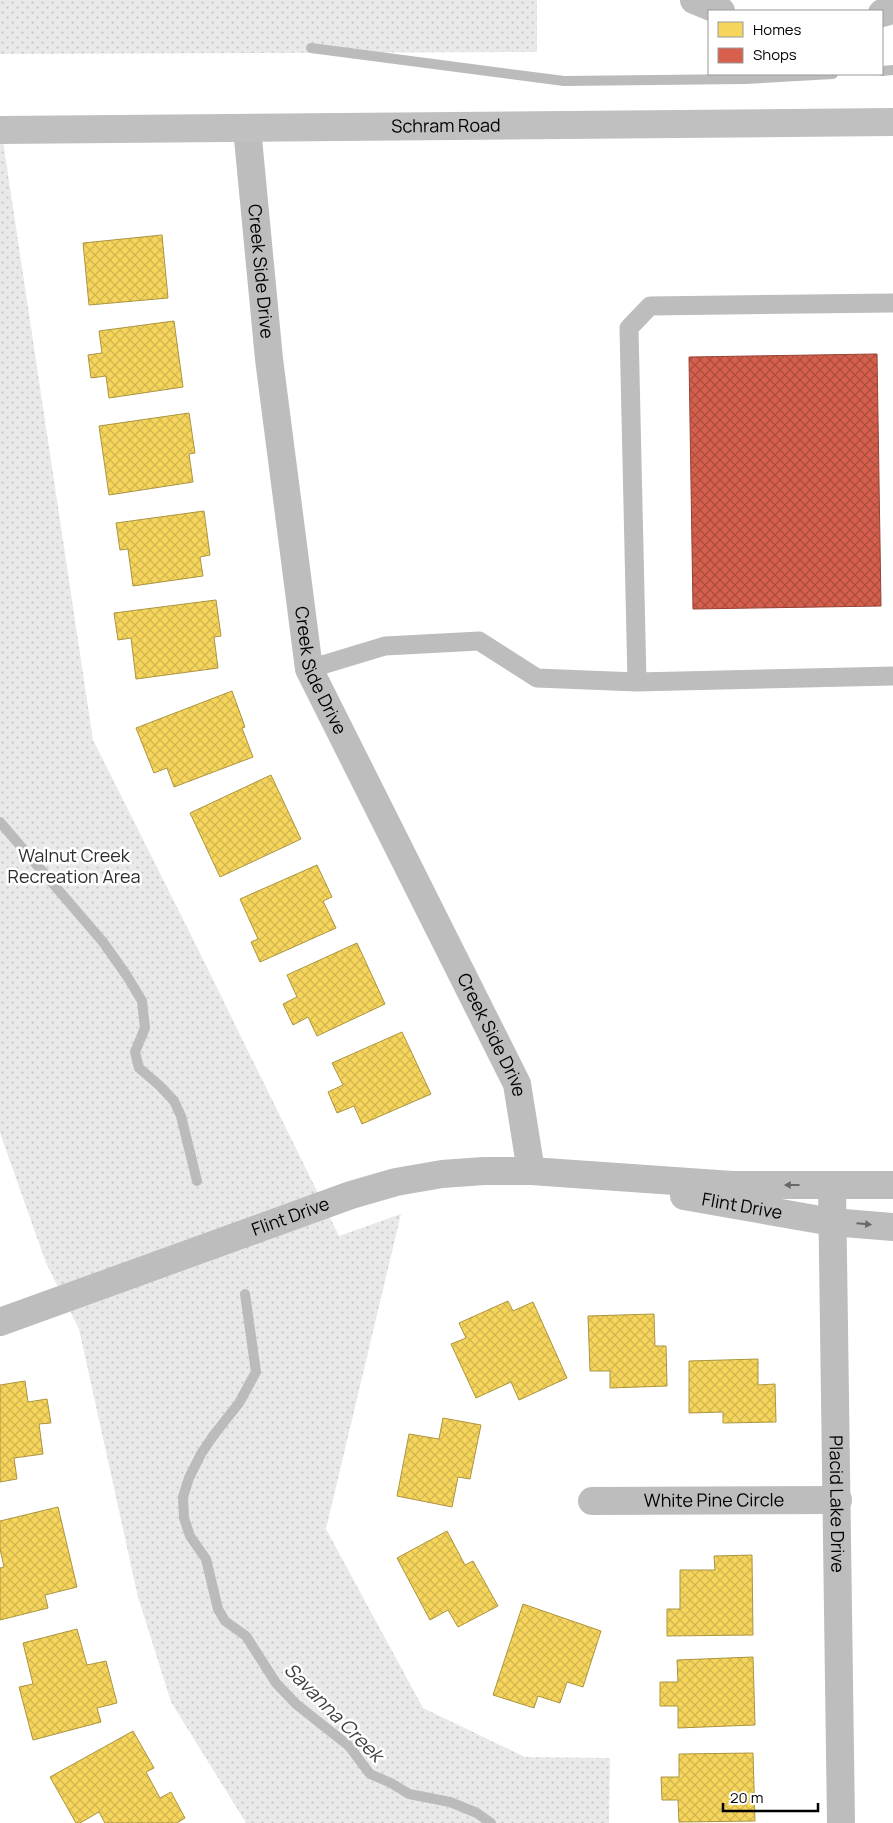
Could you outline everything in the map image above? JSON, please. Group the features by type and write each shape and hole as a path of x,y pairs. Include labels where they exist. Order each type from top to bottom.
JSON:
{"main road":[{"name":"Schram Road","path":"0,130 893,122"}],"street":[{"path":"694,0 719,10"},
{"name":"Creek Side Drive","path":"247,128 269,359 309,669 518,1084 531,1171"},
{"name":"Flint Drive","path":"0,1322 351,1195 396,1182 442,1174 475,1171 531,1171 732,1185 893,1184"},
{"name":"Flint Drive","path":"592,1176 719,1203 832,1222 893,1227"},
{"name":"Placid Lake Drive","path":"832,1185 838,1500 841,1823"},
{"name":"White Pine Circle","path":"592,1501 838,1500"}],"lane":[{"path":"637,682 629,328 650,306 893,303"},
{"path":"309,669 385,646 479,641 536,678 637,682 893,676"}],"green space":[{"path":"0,0 537,0 537,52 0,54"},
{"name":"Walnut Creek Recreation Area","path":"0,121 93,740 339,1236 401,1214 326,1529 423,1708 525,1757 610,1758 609,1823 246,1823 171,1702 138,1597 79,1329 46,1263 0,1133"}],"building: Homes":[{"path":"162,235 168,298 89,305 83,243"},
{"path":"174,321 183,387 109,398 106,376 91,378 88,355 102,353 99,331"},
{"path":"189,413 195,453 189,454 193,482 109,495 99,426"},
{"path":"204,511 210,555 200,557 203,576 133,586 128,549 120,550 116,523"},
{"path":"216,600 221,636 214,637 218,668 136,679 131,638 118,640 114,613"},
{"path":"232,691 245,727 242,728 253,757 174,787 167,768 154,773 136,728"},
{"path":"271,775 301,839 220,877 190,813"},
{"path":"317,865 332,897 323,901 336,928 260,962 251,942 258,939 240,899"},
{"path":"357,943 385,1004 317,1036 308,1017 293,1025 283,1004 297,997 287,975"},
{"path":"402,1032 431,1094 362,1124 354,1106 337,1113 328,1092 343,1085 332,1063"},
{"path":"508,1301 513,1311 533,1302 567,1378 519,1400 511,1382 476,1398 451,1344 466,1338 459,1323"},
{"path":"654,1314 655,1346 666,1346 667,1386 610,1388 610,1371 590,1371 588,1316"},
{"path":"758,1359 758,1385 775,1384 776,1422 723,1423 723,1412 689,1413 689,1361"},
{"path":"25,1381 28,1402 47,1399 51,1423 39,1424 43,1454 14,1458 17,1479 0,1482 0,1385"},
{"path":"443,1418 481,1425 470,1479 458,1477 452,1507 397,1496 409,1434 439,1439"},
{"path":"58,1507 77,1587 45,1595 48,1608 0,1620 0,1568 4,1567 0,1549 0,1521"},
{"path":"447,1531 465,1565 473,1561 498,1606 458,1627 448,1610 430,1620 397,1558"},
{"path":"752,1555 753,1635 667,1636 667,1609 680,1609 680,1570 715,1570 714,1556"},
{"path":"523,1604 601,1631 583,1687 567,1682 560,1703 538,1696 534,1708 493,1695"},
{"path":"77,1629 87,1665 106,1661 117,1703 97,1708 101,1722 33,1740 19,1687 33,1684 23,1643"},
{"path":"753,1657 755,1725 678,1728 678,1706 660,1706 660,1682 678,1682 677,1660"},
{"path":"133,1731 154,1768 146,1772 160,1798 171,1792 185,1818 177,1823 105,1823 99,1812 80,1823 76,1823 50,1777"},
{"path":"753,1753 755,1821 679,1822 678,1800 662,1800 661,1777 679,1777 679,1754"}],"building: Shops":[{"path":"877,354 881,606 693,609 689,357"}],"waterway":[{"path":"311,48 564,81 746,79 816,75"},
{"path":"883,71 893,70"},
{"name":"Savanna Creek","path":"0,822 103,942 142,1001 145,1028 135,1052 139,1068 174,1101 181,1116 197,1181"},
{"name":"Savanna Creek","path":"245,1294 256,1372 239,1403 201,1454 189,1478 183,1497 184,1518 190,1536 206,1559 218,1609 225,1621 246,1636 276,1683 296,1704 349,1746 370,1774 391,1783 409,1794 450,1802 477,1813 491,1823"}]}
